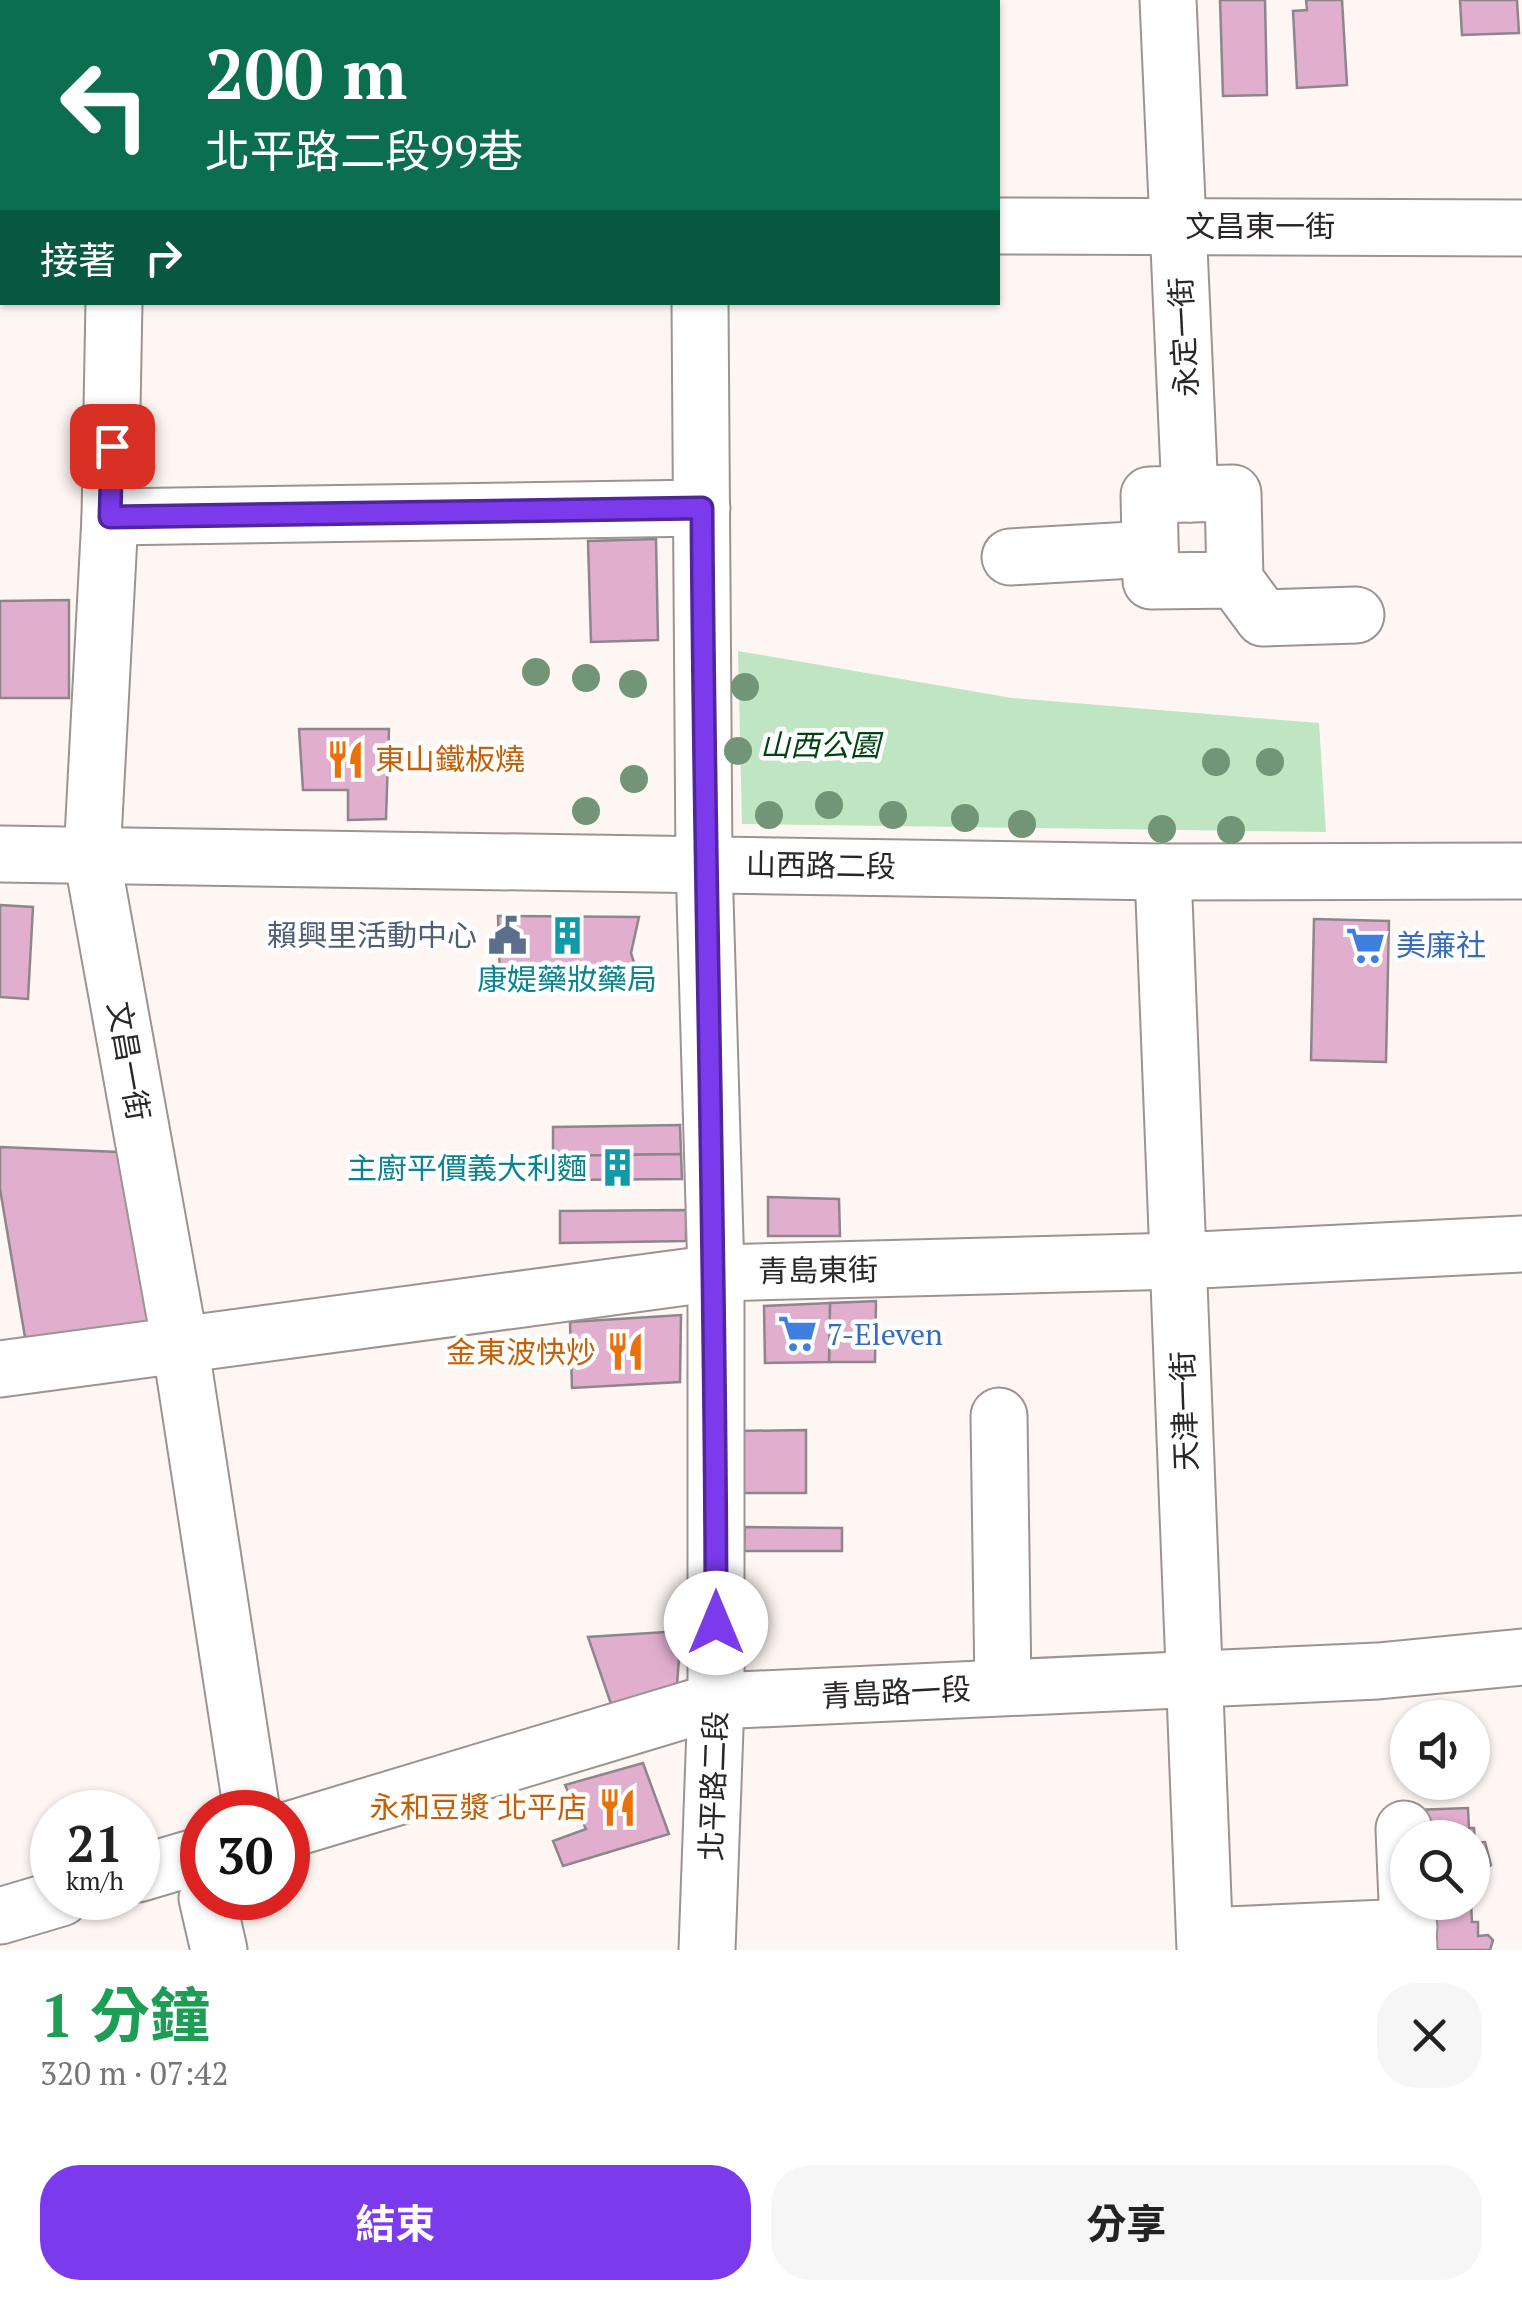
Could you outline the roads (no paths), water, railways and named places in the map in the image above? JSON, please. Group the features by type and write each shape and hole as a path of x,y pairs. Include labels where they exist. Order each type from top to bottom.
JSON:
{"street":[{"name":"永定一街","path":"1168,0 1190,494"},
{"name":"文昌東一街","path":"1000,226 1522,228"},
{"name":"文昌一街","path":"114,305 110,517 92,857 180,1344 249,1790"},
{"name":"北平路二段","path":"700,305 704,863 716,1272 716,1701 708,1950"},
{"path":"1235,580 1151,581 1149,495 1233,493 1235,580 1263,618 1356,615"},
{"path":"110,517 702,508"},
{"path":"1010,557 1150,549"},
{"name":"山西路二段","path":"0,854 1163,872 1522,871"},
{"name":"天津一街","path":"1163,872 1205,1943"},
{"name":"青島東街","path":"0,1369 716,1272 1178,1261 1522,1244"},
{"path":"999,1416 1003,1687"},
{"name":"青島路一段","path":"310,1823 716,1701 1194,1677 1378,1672 1522,1657"},
{"path":"0,1916 30,1907"},
{"path":"214,1920 220,1950"},
{"path":"1205,1943 1409,1938"}],"place":[{"name":"東山鐵板燒","path":"345,759"},
{"name":"賴興里活動中心","path":"507,935"},
{"name":"康媞藥妝藥局","path":"567,935"},
{"name":"美廉社","path":"1366,945"},
{"name":"主廚平價義大利麵","path":"617,1168"},
{"name":"7-Eleven","path":"797,1334"},
{"name":"金東波快炒","path":"626,1352"},
{"name":"永和豆漿 北平店","path":"617,1807"}],"park label":[{"name":"山西公園","path":"820,745"}]}
